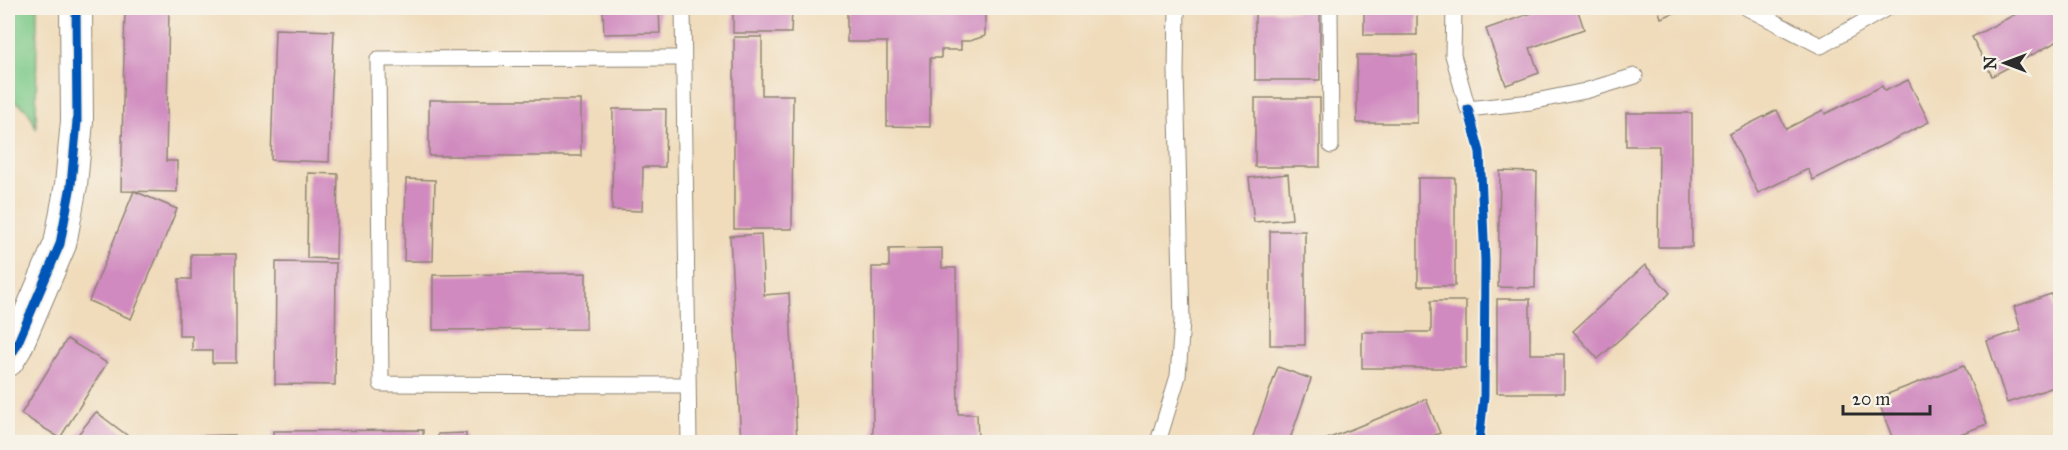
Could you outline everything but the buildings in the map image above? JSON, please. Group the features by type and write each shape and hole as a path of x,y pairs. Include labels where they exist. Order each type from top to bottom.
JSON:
{"street":[{"path":"8,360 16,347 60,244 70,185 77,121 76,8"}],"lane":[{"path":"682,8 689,442"},
{"path":"1158,442 1178,376 1182,321 1176,71 1177,8"},
{"path":"1330,8 1331,146"},
{"path":"1454,8 1453,55 1468,109 1531,102 1585,91 1635,76"},
{"path":"1747,8 1821,46 1887,8"},
{"path":"682,58 378,59 381,384 687,385"}],"green space":[{"path":"8,8 37,8 36,129 26,110 18,103 8,99"}],"cycle path":[{"path":"8,360 16,347 60,244 71,185 77,121 76,8"},
{"path":"1468,109 1480,152 1485,261 1484,396 1479,442"}]}
